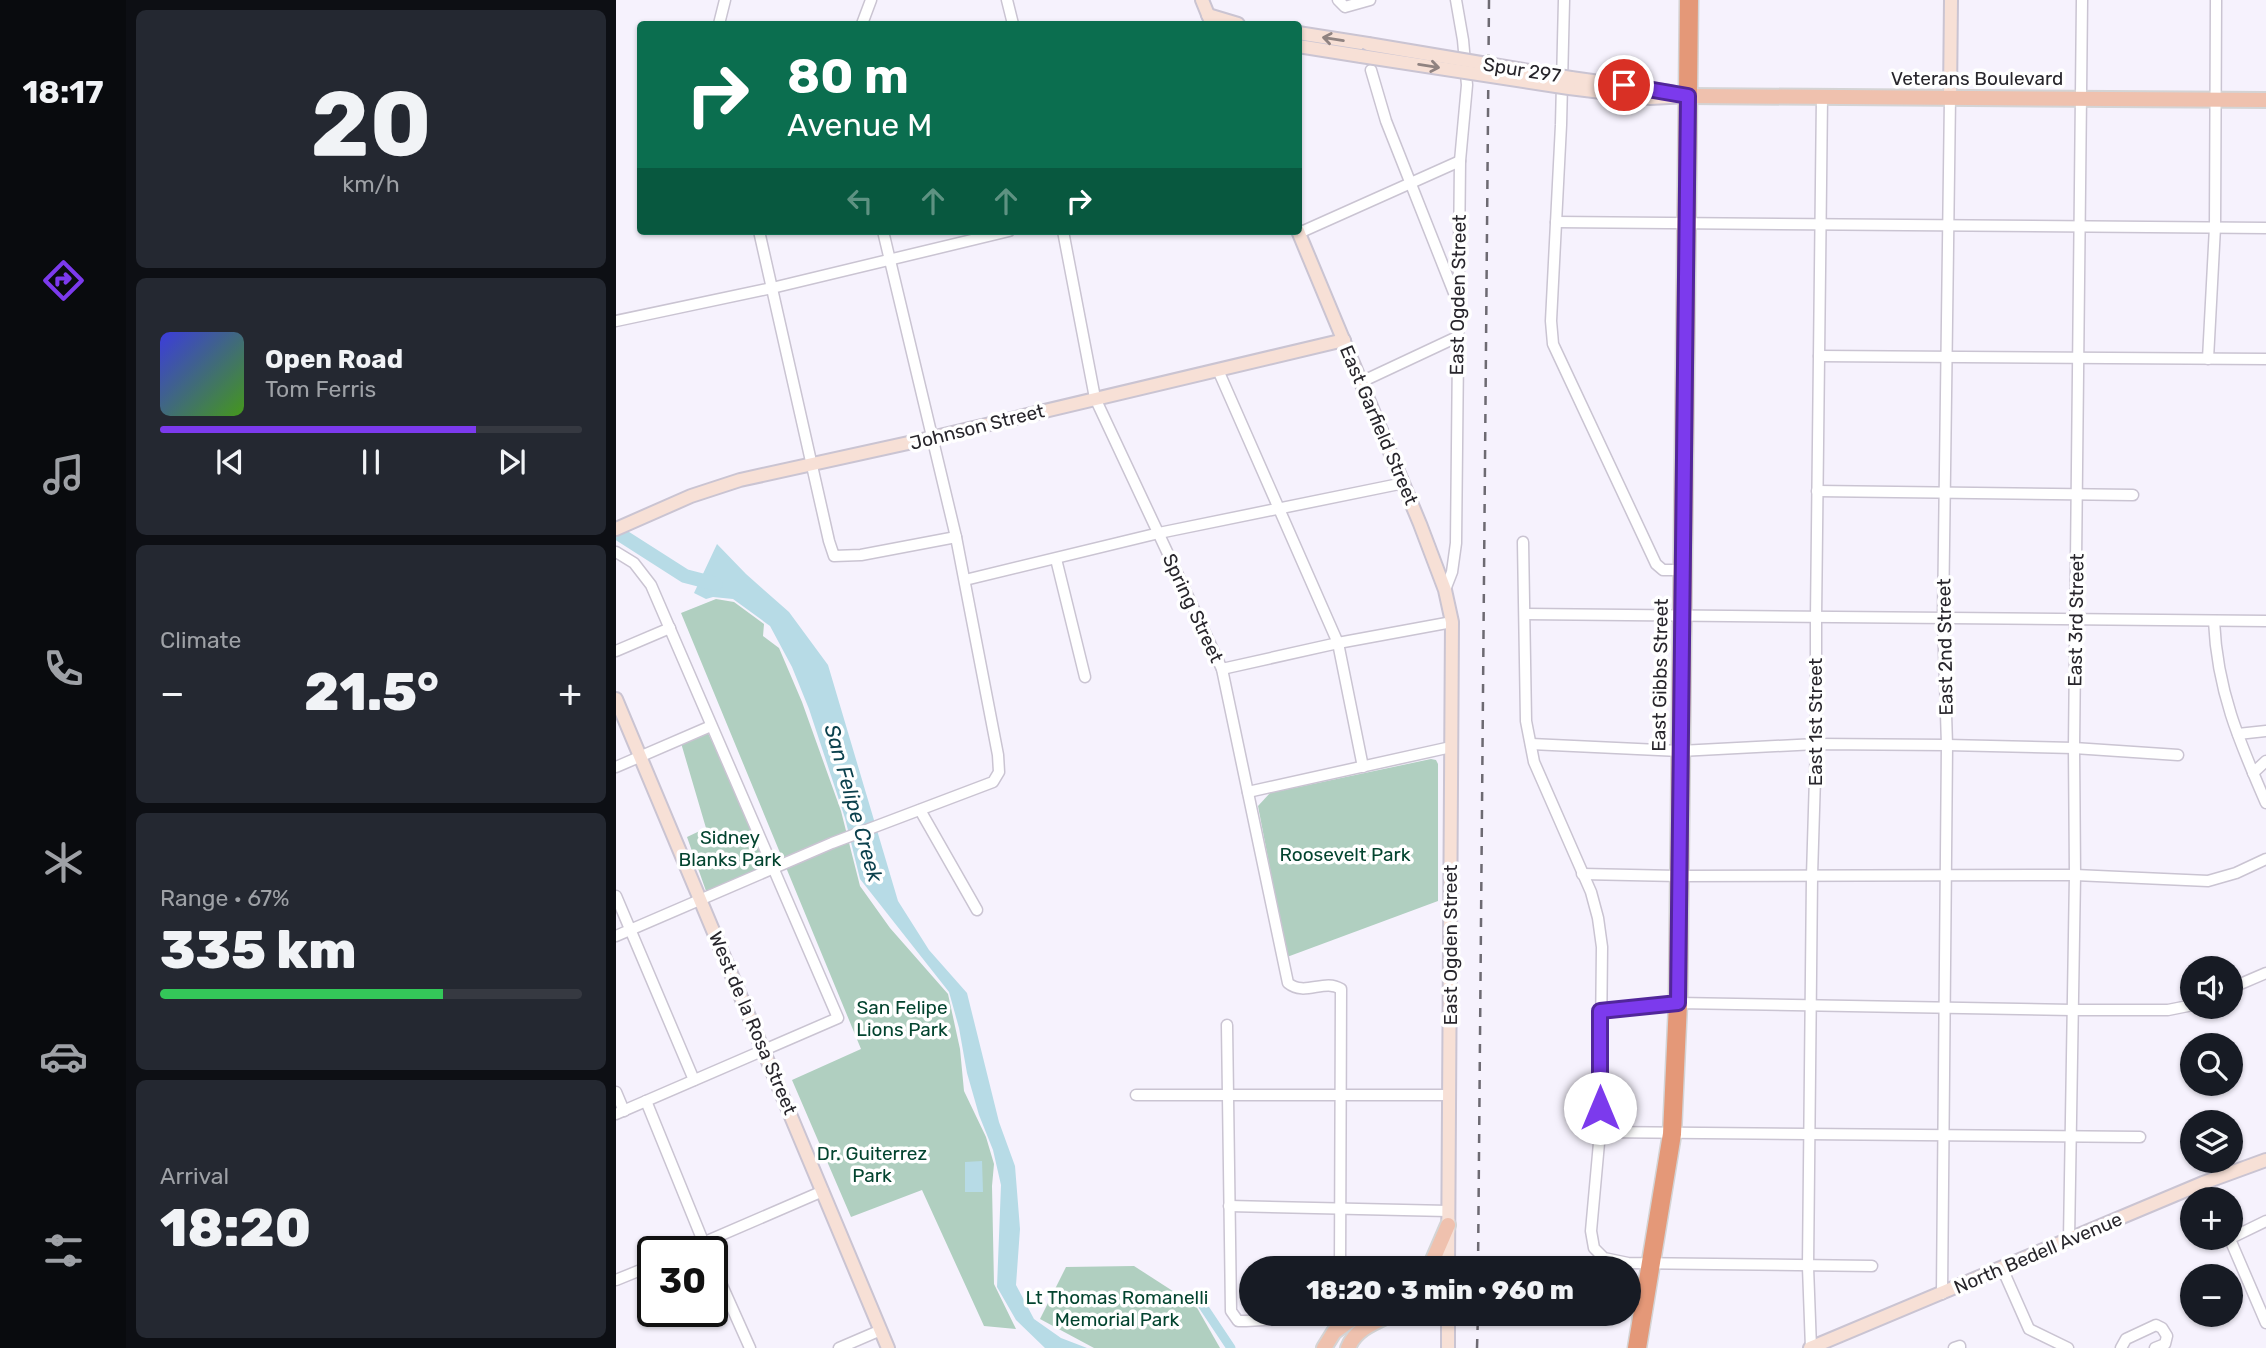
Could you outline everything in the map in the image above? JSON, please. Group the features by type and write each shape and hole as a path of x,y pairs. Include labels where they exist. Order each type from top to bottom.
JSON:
{"highway":[{"name":"East Gibbs Street","path":"1637,1348 1672,1134 1678,1003 1689,0"}],"main road":[{"path":"1202,0 1210,20"},
{"name":"East 2nd Street","path":"1950,97 1951,0"},
{"name":"Spur 297","path":"1302,34 1650,98 1688,96"},
{"name":"Spur 297","path":"1302,47 1570,83"},
{"name":"Veterans Boulevard","path":"1688,96 2266,100"},
{"name":"East Garfield Street","path":"1299,235 1404,483 1445,590 1452,622"},
{"name":"Johnson Street","path":"616,529 714,487 931,439 1344,340"},
{"name":"East Ogden Street","path":"1448,1256 1452,622"},
{"name":"West de la Rosa Street","path":"616,699 888,1348"},
{"name":"North Bedell Avenue","path":"1811,1348 2203,1183 2266,1160"},
{"path":"1434,1256 1448,1218"},
{"path":"1324,1348 1334,1332 1342,1326"},
{"path":"1348,1348 1354,1336 1367,1326"},
{"path":"1448,1326 1448,1348"}],"street":[{"path":"720,21 725,0"},
{"path":"863,21 870,0"},
{"path":"1007,0 1012,21"},
{"path":"1341,4 1370,0"},
{"name":"East Ogden Street","path":"1445,590 1452,572 1456,543 1460,160 1467,85 1456,0"},
{"path":"1564,0 1562,125 1551,321 1556,351 1656,564 1663,570 1682,570"},
{"name":"East 3rd Street","path":"2069,1240 2076,875 2074,748 2081,0"},
{"path":"2208,359 2215,228 2216,0"},
{"path":"1371,70 1386,121 1458,305"},
{"name":"East 1st Street","path":"1811,1348 1808,1267 1822,96"},
{"name":"East 2nd Street","path":"1942,1294 1947,745 1943,619 1950,97"},
{"path":"1302,230 1460,160"},
{"path":"1556,222 2266,228"},
{"path":"761,235 834,556 861,555 956,537"},
{"path":"616,936 832,843 993,782 999,772 956,537 884,235"},
{"path":"616,321 772,288 991,235"},
{"name":"Spring Street","path":"1063,235 1094,398 1222,669 1288,983 1300,989 1330,985 1340,989 1340,1094"},
{"path":"1361,382 1457,337"},
{"path":"1819,356 2266,359"},
{"path":"1218,370 1338,643 1363,767"},
{"path":"965,580 1158,533 1404,483"},
{"path":"1817,491 2133,495"},
{"path":"1523,542 1526,721 1534,762 1591,892 1601,937 1600,1132 1591,1213 1594,1248 1604,1258 1628,1263 1872,1266"},
{"path":"616,552 644,573 838,1018 620,1112 616,1092"},
{"path":"1056,559 1085,677"},
{"path":"1525,614 2266,621"},
{"path":"2214,621 2223,693 2266,803"},
{"path":"1222,669 1338,643 1452,622"},
{"path":"616,651 670,628"},
{"path":"616,767 711,726"},
{"path":"2238,734 2266,731"},
{"path":"1531,744 1680,751 1816,744 1947,745 2074,748 2178,755"},
{"path":"1248,792 1451,747"},
{"path":"2253,773 2266,761"},
{"path":"920,810 976,910"},
{"path":"1582,874 2076,875 2208,881 2236,873 2266,859"},
{"path":"616,896 694,1080"},
{"path":"2243,983 2266,973"},
{"path":"1600,1011 1678,1003 2072,1010 2168,1010 2180,1008"},
{"path":"1227,1025 1231,1311 1239,1321"},
{"path":"1340,1094 1340,1256"},
{"path":"1136,1095 1449,1095"},
{"path":"646,1101 701,1236"},
{"path":"1600,1132 2140,1137"},
{"path":"2203,1183 2205,1187"},
{"path":"728,1236 823,1191"},
{"path":"1229,1206 1340,1208 1448,1218"},
{"path":"2243,1232 2266,1221"},
{"path":"2234,1250 2266,1323"},
{"path":"2002,1268 2029,1329 2062,1347"},
{"path":"616,1280 637,1271"},
{"path":"728,1299 750,1348"},
{"path":"2121,1348 2126,1339 2156,1325 2162,1328 2167,1336 2165,1344 2155,1348"},
{"path":"839,1348 880,1329"},
{"path":"1954,1348 1960,1348"}],"green space":[{"name":"San Felipe Lions Park","path":"716,599 734,602 764,624 763,636 779,648 802,702 841,811 860,886 890,928 948,994 960,1049 964,1091 986,1137 994,1164 994,1284 1016,1329 984,1326 922,1190 851,1217 792,1080 861,1049 681,613"},
{"name":"Sidney Blanks Park","path":"708,733 771,864 706,891 687,837 706,828 681,743"},
{"name":"Roosevelt Park","path":"1431,759 1438,764 1438,901 1287,957 1258,806 1270,793"},
{"name":"Lt Thomas Romanelli Memorial Park","path":"1134,1266 1196,1306 1220,1348 1094,1348 1040,1319 1066,1267"}],"water":[{"path":"717,544 789,612 828,665 898,901 929,950 967,993 999,1122 1015,1166 1020,1229 1016,1285 1034,1319 1061,1338 1087,1348 1045,1348 1016,1320 997,1287 1001,1185 993,1150 967,1073 949,992 860,879 845,818 809,709 792,667 770,626 733,599 706,599 694,593"},
{"path":"982,1161 983,1192 965,1192 965,1162"}],"waterway":[{"name":"San Felipe Creek","path":"616,532 685,576 716,584"},
{"path":"1199,1300 1231,1348"}],"railway":[{"path":"1478,1256 1489,0"},
{"path":"1477,1348 1478,1326"}],"route":[{"path":"1600,1108 1600,1011 1678,1003 1688,96 1624,85"}],"park label":[{"name":"Dr. Guiterrez Park","path":"872,1164"}]}
